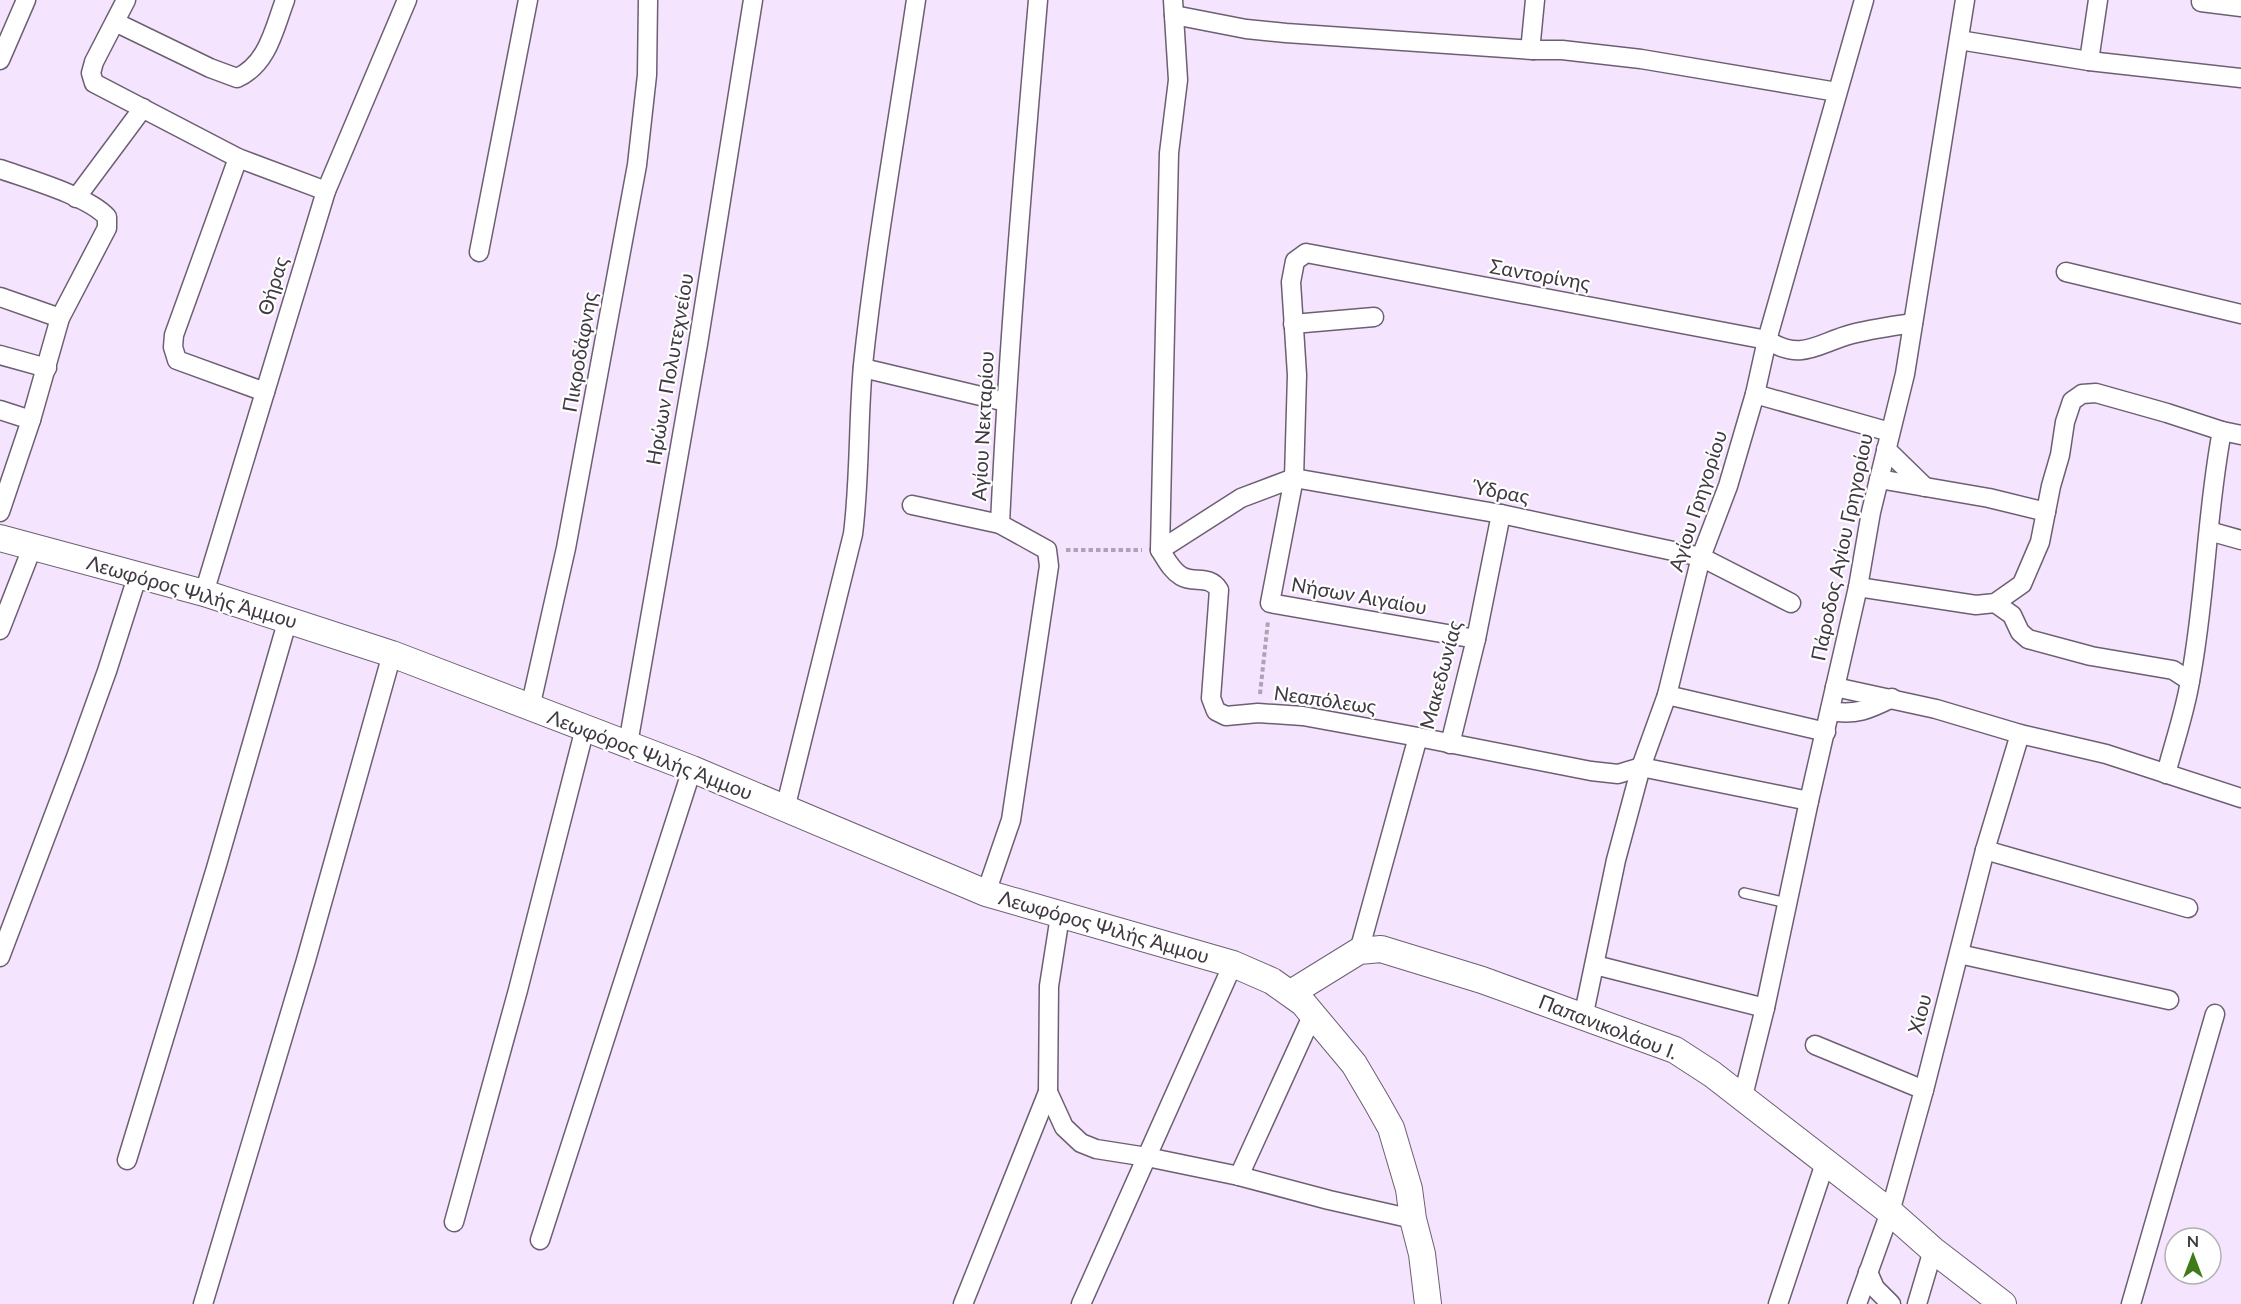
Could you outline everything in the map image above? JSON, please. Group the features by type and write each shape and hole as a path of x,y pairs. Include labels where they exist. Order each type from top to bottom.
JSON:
{"street":[{"path":"0,60 26,0"},
{"path":"126,0 94,62 91,73 94,83 238,158 326,191"},
{"path":"115,22 210,68 237,78 245,75 262,59 285,0"},
{"name":"Θήρας","path":"204,593 326,191 407,0"},
{"path":"479,252 528,0"},
{"name":"Πικροδάφνης","path":"530,708 566,548 637,165 647,75 648,0"},
{"name":"Ηρώων Πολυτεχνείου","path":"628,744 700,333 753,0"},
{"path":"785,809 853,534 859,492 863,368 880,237 916,0"},
{"name":"Αγίου Νεκταρίου","path":"1038,0 1006,402 1000,524 1047,550"},
{"path":"1533,50 1531,41 1535,0"},
{"name":"Αγίου Γρηγορίου","path":"1583,1018 1616,860 1641,767 1667,695 1701,557 1728,486 1755,394 1767,340 1864,0"},
{"name":"Πάροδος Αγίου Γρηγορίου","path":"1742,1100 1765,1008 1858,587 1879,479 1905,374 1965,0"},
{"path":"2089,61 2098,0"},
{"path":"2201,2 2241,8"},
{"path":"1160,550 1169,153 1178,80 1173,8 1246,29 1533,50 1562,50 1641,59 1837,92"},
{"path":"1959,40 2089,61 2241,78"},
{"path":"76,198 143,108"},
{"path":"238,158 174,335 173,347 177,360 265,392"},
{"path":"0,168 76,198 100,210 107,217 107,228 60,318 31,420 0,512"},
{"name":"Σαντορίνης","path":"1293,324 1291,282 1294,261 1306,253 1767,340 1781,349 1802,351 1875,328 1912,323"},
{"path":"2066,272 2241,314"},
{"path":"0,297 60,318"},
{"path":"1270,603 1294,478 1297,375 1293,324 1374,317"},
{"path":"0,355 47,368"},
{"path":"863,368 1006,402"},
{"path":"1858,587 1976,605 1995,603 2022,584 2040,542 2060,455 2065,422 2072,401 2082,394 2096,393 2241,435"},
{"path":"1755,394 1888,441 1925,487"},
{"path":"0,410 31,420"},
{"path":"2166,774 2190,681 2211,498 2222,431"},
{"path":"1160,550 1241,498 1294,478"},
{"name":"Ύδρας","path":"1294,478 1501,514 1701,557 1791,603"},
{"path":"1879,479 1989,498 2046,512"},
{"path":"912,505 1000,524"},
{"name":"Μακεδωνίας","path":"1359,951 1418,737 1450,744 1476,639 1501,514"},
{"path":"2209,531 2241,540"},
{"name":"Λεωφόρος Ψιλής Άμμου","path":"0,538 204,593 392,654 692,769 986,893 1233,964 1272,981 1291,993 1313,1014 1354,1064 1390,1128 1409,1189 1413,1219 1422,1254 1428,1304"},
{"path":"0,630 32,548"},
{"path":"986,893 1011,820 1048,578 1047,550"},
{"name":"Νεαπόλεως","path":"1160,550 1178,574 1187,579 1208,580 1215,583 1218,590 1211,698 1216,711 1226,716 1258,713 1303,716 1418,737"},
{"path":"0,957 80,746 138,574"},
{"name":"Νήσων Αιγαίου","path":"1270,603 1476,639"},
{"path":"1995,603 2012,615 2020,632 2028,639 2091,656 2174,670 2190,681"},
{"path":"127,1160 216,868 288,619"},
{"path":"203,1304 299,983 392,654"},
{"path":"1835,687 1892,698 2020,734 2106,754 2241,798"},
{"path":"1667,695 1826,732"},
{"path":"1830,711 1846,714 1868,709 1892,698"},
{"path":"454,1222 518,990 585,728"},
{"name":"Χίου","path":"1857,1304 1890,1212 1924,1090 1984,850 2020,734"},
{"path":"1450,744 1591,771 1617,774 1641,767 1809,801"},
{"path":"540,1240 692,769"},
{"path":"1984,850 2188,908"},
{"path":"963,1304 1048,1092 1049,986 1060,916"},
{"name":"Παπανικολάου Ι.","path":"1359,951 1381,949 1482,980 1675,1050 1712,1074 1742,1100 1890,1212 1933,1250 2002,1303"},
{"path":"1291,993 1359,951"},
{"path":"1959,954 2169,1000"},
{"path":"1081,1304 1233,964"},
{"path":"1595,965 1765,1008"},
{"path":"1239,1176 1313,1014"},
{"path":"2131,1304 2216,1014"},
{"path":"1815,1045 1924,1090"},
{"path":"1048,1092 1064,1127 1081,1143 1096,1149 1239,1176 1413,1219"},
{"path":"1778,1304 1825,1163"},
{"path":"1917,1304 1933,1250"},
{"path":"1868,1272 1875,1288 1891,1304"}],"lane":[{"path":"1744,893 1787,903"}],"path":[{"path":"1047,550 1160,550"},
{"path":"1258,713 1270,603"}]}
